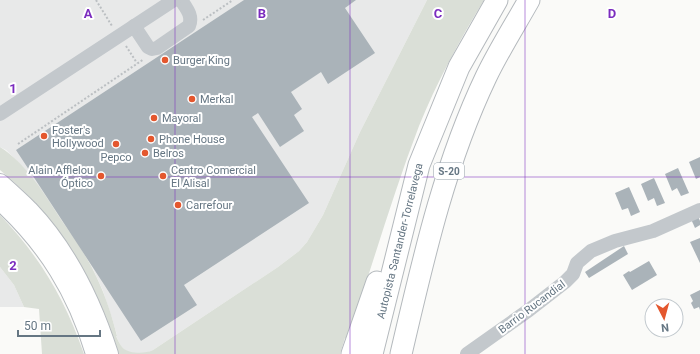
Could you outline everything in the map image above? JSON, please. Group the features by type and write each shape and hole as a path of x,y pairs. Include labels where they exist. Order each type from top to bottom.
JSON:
{"highway":[{"name":"Autopista Santander-Torrelavega","path":"372,354 419,165 459,67 497,0"},
{"name":"S-20","path":"401,354 424,255 452,162 487,76 529,0"},
{"path":"409,354 421,294 434,245 452,162"},
{"path":"352,354 379,276 394,222 419,165"}],"main road":[{"path":"0,183 29,210 41,224 79,279 95,314 109,354"},
{"path":"0,200 18,218 49,256 72,292 90,336 95,354"}],"street":[{"path":"0,114 174,0"},
{"path":"134,26 148,47 152,49 157,48 190,26 190,13 181,0"},
{"name":"Barrio Rucandial","path":"467,354 566,282 573,274 577,263 592,251 615,241 653,231 700,210"}],"path":[{"path":"201,21 233,0"},
{"path":"18,144 144,59"}],"shaded area":[{"name":"Centro Comercial El Alisal","path":"0,0 427,0 360,132 323,215 307,242 299,251 278,267 153,350 141,354 127,352 121,346 116,336 117,335 103,291 83,252 25,169 6,150 0,147"},
{"path":"427,0 484,0 449,62 419,126 347,339 345,338 340,354 119,354 110,327 99,302 73,253 58,230 40,209 0,170 0,147 19,162 35,181 85,256 103,292 113,321 116,336 122,347 126,350 142,353 153,350 278,267 299,251 307,242 323,215 360,132"},
{"path":"0,215 27,247 50,280 60,297 77,334 84,354 42,354 39,309 24,307 14,285 0,267"},
{"path":"0,267 14,285 24,307 0,307"}],"building":[{"name":"Centro Comercial El Alisal","path":"244,0 356,0 345,8 375,53 328,84 321,72 291,92 302,109 294,115 304,131 280,147 258,113 252,117 309,203 184,285 197,305 141,341 16,150"},
{"path":"700,157 700,177 696,179 689,162"},
{"path":"678,168 689,193 681,196 677,188 672,191 665,174"},
{"path":"654,178 665,203 657,206 654,198 648,201 641,184"},
{"path":"629,187 640,212 631,216 628,208 622,210 615,193"},
{"path":"698,216 700,225 695,228 691,219"},
{"path":"700,238 700,263 690,242"},
{"path":"624,246 628,254 589,278 585,272"},
{"path":"649,261 657,275 632,290 623,275"},
{"path":"700,290 700,310 699,307 694,309 691,303 693,301 690,295"}],"place":[{"name":"Burger King","path":"165,60"},
{"name":"Merkal","path":"192,99"},
{"name":"Mayoral","path":"154,118"},
{"name":"Foster's Hollywood","path":"44,136"},
{"name":"Phone House","path":"151,139"},
{"name":"Pepco","path":"116,144"},
{"name":"Belros","path":"145,153"},
{"name":"Alain Afflelou Óptico","path":"101,176"},
{"name":"Centro Comercial El Alisal","path":"163,176"},
{"name":"Carrefour","path":"178,205"}]}
